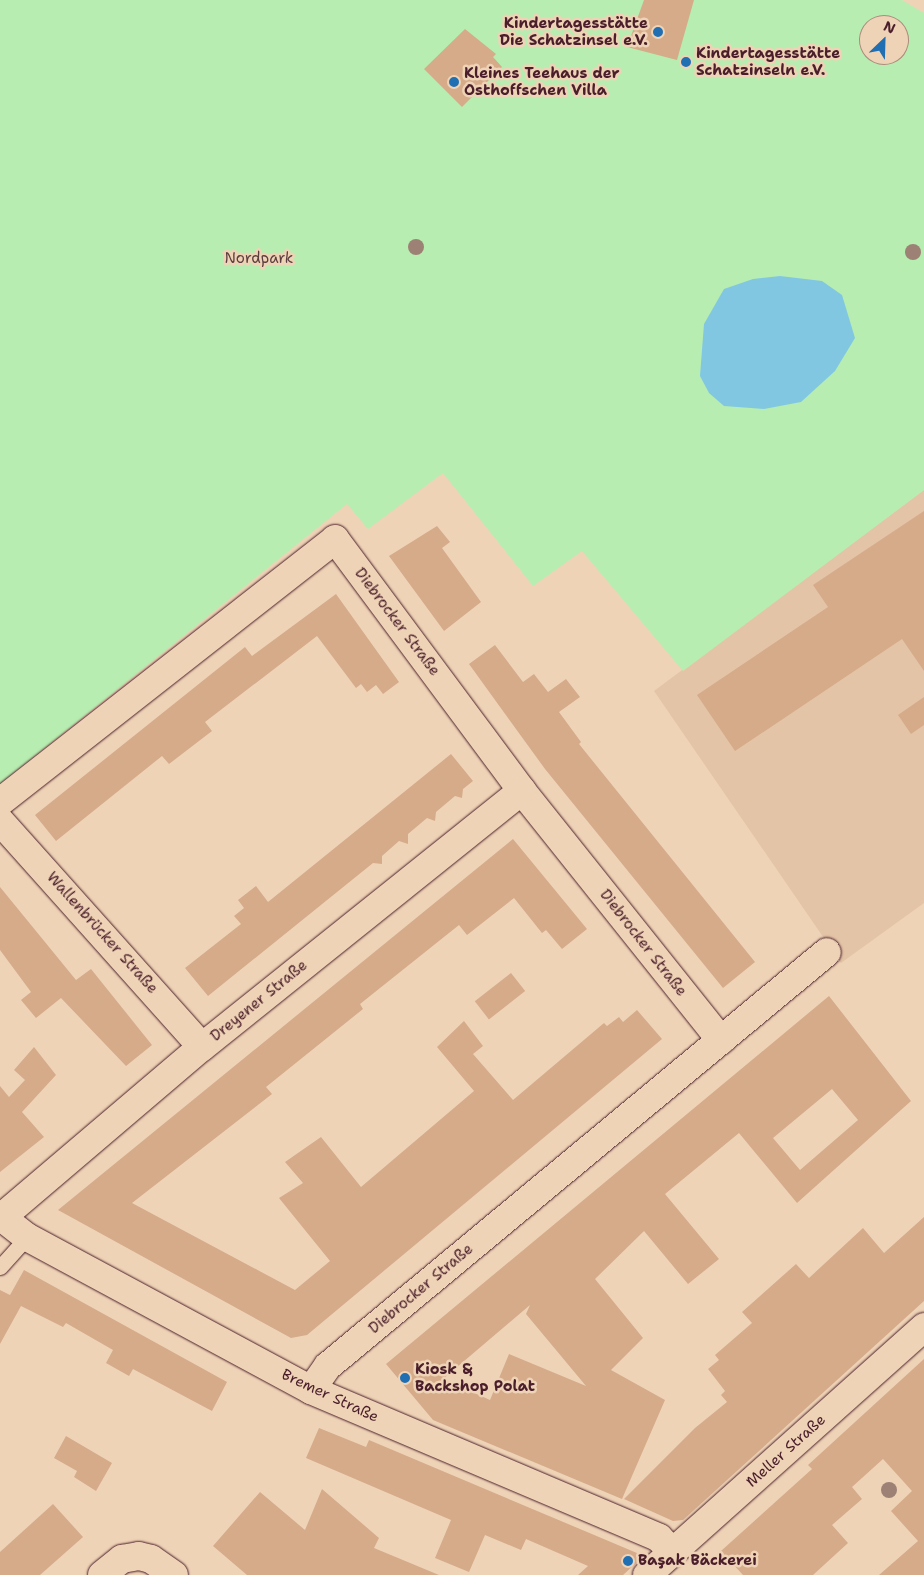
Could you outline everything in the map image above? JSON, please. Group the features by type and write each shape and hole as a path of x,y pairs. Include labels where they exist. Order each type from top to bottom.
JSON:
{"street":[{"name":"Diebrocker Straße","path":"0,802 335,539 522,791 721,1040"},
{"name":"Dreyener Straße","path":"1,1216 202,1046 522,791"},
{"name":"Wallenbrücker Straße","path":"0,821 202,1046"},
{"name":"Diebrocker Straße","path":"311,1390 328,1366 827,952"},
{"name":"Bremer Straße","path":"1,1216 27,1236 311,1390 659,1538 673,1552"},
{"name":"Meller Straße","path":"648,1575 924,1327"},
{"path":"102,1575 122,1559 139,1556 174,1575"}],"lane":[{"path":"0,1267 27,1236"}],"shaded area":[{"path":"924,490 924,903 841,963 654,691"}],"green space":[{"name":"Nordpark","path":"0,0 902,0 924,13 924,490 683,671 582,551 533,586 443,473 368,529 347,504 0,784"}],"water":[{"path":"780,276 822,281 842,295 855,338 835,371 801,402 764,409 724,406 709,393 700,376 704,324 724,289 753,279"}],"building":[{"name":"Kindertagesstätte Die Schatzinsel e.V.","path":"644,0 694,0 677,60 627,47"},
{"path":"465,29 496,54 493,57 502,67 462,107 424,69"},
{"path":"924,511 924,671 902,639 735,751 697,695 828,607 813,585"},
{"path":"437,526 450,542 442,548 481,602 444,631 389,556"},
{"path":"336,594 399,682 383,694 376,685 367,692 361,684 356,688 317,636 205,722 212,731 169,764 162,756 56,841 35,815 245,647 252,656"},
{"path":"495,645 523,682 534,674 548,692 566,679 580,697 559,712 581,742 579,744 755,962 723,988 545,769 469,664"},
{"path":"924,697 924,725 911,734 898,715"},
{"path":"451,754 473,781 463,789 462,798 455,796 436,812 435,821 427,818 408,834 408,844 399,841 382,856 382,864 373,863 208,996 185,968 241,924 234,916 244,908 238,900 256,886 268,902"},
{"path":"513,839 587,929 562,949 546,930 542,933 514,898 467,935 459,925 360,1004 363,1009 266,1087 272,1094 132,1203 295,1290 330,1261 279,1198 303,1183 285,1162 321,1137 361,1187 474,1091 437,1047 464,1021 483,1046 473,1054 513,1100 604,1023 607,1026 619,1017 623,1022 637,1010 662,1039 307,1335 291,1338 58,1210"},
{"path":"0,887 76,980 91,969 152,1045 126,1066 61,998 36,1018 21,1000 31,992 0,950"},
{"path":"511,973 525,991 489,1019 475,1001"},
{"path":"829,996 911,1101 797,1203 739,1133 665,1194 719,1259 688,1284 644,1231 595,1279 643,1338 611,1370 665,1400 622,1499 433,1420 386,1364","holes":["832,1089 858,1120 800,1170 773,1138","530,1305 526,1314 586,1386 509,1354 490,1400 443,1379"]},
{"path":"34,1047 56,1075 22,1112 44,1137 0,1172 0,1086 9,1097 25,1080 14,1070"},
{"path":"924,1217 924,1301 683,1520 673,1521 624,1499 695,1428 727,1402 721,1395 725,1391 708,1369 719,1360 715,1355 752,1323 742,1312 796,1264 809,1278 863,1228 884,1253"},
{"path":"24,1270 227,1382 212,1411 133,1369 129,1376 106,1363 113,1350 66,1323 63,1327 21,1306 0,1344 0,1290 10,1295"},
{"path":"924,1359 924,1575 879,1575 918,1541 891,1511 912,1491 883,1459 852,1487 862,1499 832,1525 848,1543 813,1575 743,1575 721,1551 812,1469 808,1465"},
{"path":"319,1428 366,1447 369,1440 644,1556 623,1575 578,1575 588,1566 526,1539 521,1550 485,1535 469,1572 435,1558 451,1520 306,1458"},
{"path":"66,1436 112,1463 96,1491 74,1477 77,1471 54,1458"},
{"path":"322,1489 379,1538 374,1548 439,1575 247,1575 213,1546 260,1492 305,1530"},
{"path":"53,1504 83,1537 40,1575 0,1575 0,1552"}],"place":[{"name":"Kindertagesstätte Die Schatzinsel e.V.","path":"658,32"},
{"name":"Kindertagesstätte Schatzinseln e.V.","path":"686,62"},
{"name":"Kleines Teehaus der Osthoffschen Villa","path":"454,82"},
{"name":"Kiosk & Backshop Polat","path":"405,1378"},
{"name":"Başak Bäckerei","path":"628,1561"}]}
